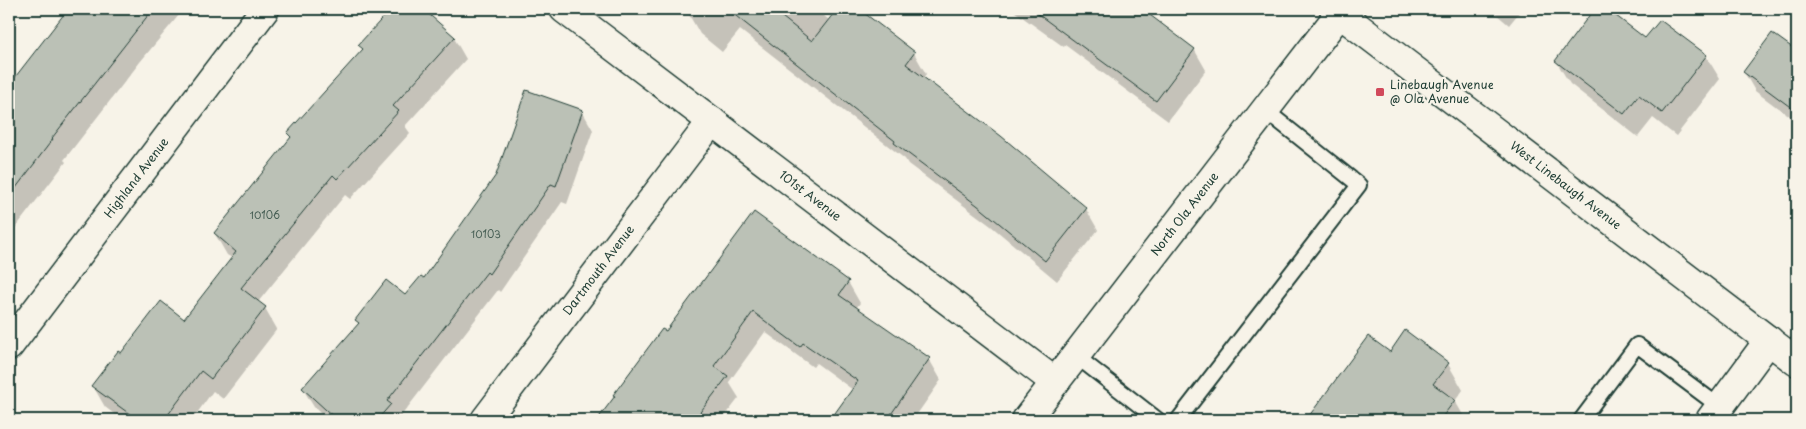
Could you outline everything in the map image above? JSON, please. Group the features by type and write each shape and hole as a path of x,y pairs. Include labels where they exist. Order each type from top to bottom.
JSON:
{"street":[{"name":"Highland Avenue","path":"9,346 265,9"},
{"name":"101st Avenue","path":"564,9 1055,382"},
{"name":"North Ola Avenue","path":"1026,420 1265,110 1339,10"},
{"name":"West Linebaugh Avenue","path":"1339,10 1797,362"},
{"name":"Dartmouth Avenue","path":"485,420 712,121"},
{"path":"1715,414 1769,340"}],"lane":[{"path":"1178,420 1359,185 1265,110"},
{"path":"1581,420 1637,345 1715,414"},
{"path":"1076,356 1158,420"}],"building":[{"path":"68,9 153,9 52,138 9,197 9,85"},
{"path":"391,9 423,9 455,37 393,106 399,111 337,179 333,175 241,288 266,307 211,379 201,371 164,420 138,420 91,386 118,351 121,353 161,301 184,319 236,252 214,233 291,137 287,133 363,49 358,45"},
{"path":"727,9 772,9 812,41 837,9 859,9 915,52 906,64 1001,136 1087,208 1045,261 977,205 894,143 895,141"},
{"path":"1031,9 1142,9 1195,49 1156,101"},
{"path":"1594,9 1607,9 1645,38 1660,20 1707,55 1662,113 1639,95 1624,114 1555,61"},
{"path":"1772,33 1797,51 1797,112 1743,72"},
{"path":"526,90 583,110 556,186 551,184 489,274 487,272 387,401 391,404 377,420 337,420 302,388 359,323 355,320 386,280 405,295 421,276 424,278 496,175"},
{"path":"754,212 849,281 839,295 930,358 887,420 830,420 858,381 803,343 800,347 753,312 714,366 728,376 694,420 597,420 615,396 613,395 662,329 666,331"},
{"path":"1405,330 1449,363 1433,384 1455,400 1440,420 1306,420 1368,336 1390,352"}],"place":[{"name":"Linebaugh Avenue @ Ola Avenue","path":"1380,92"}]}
